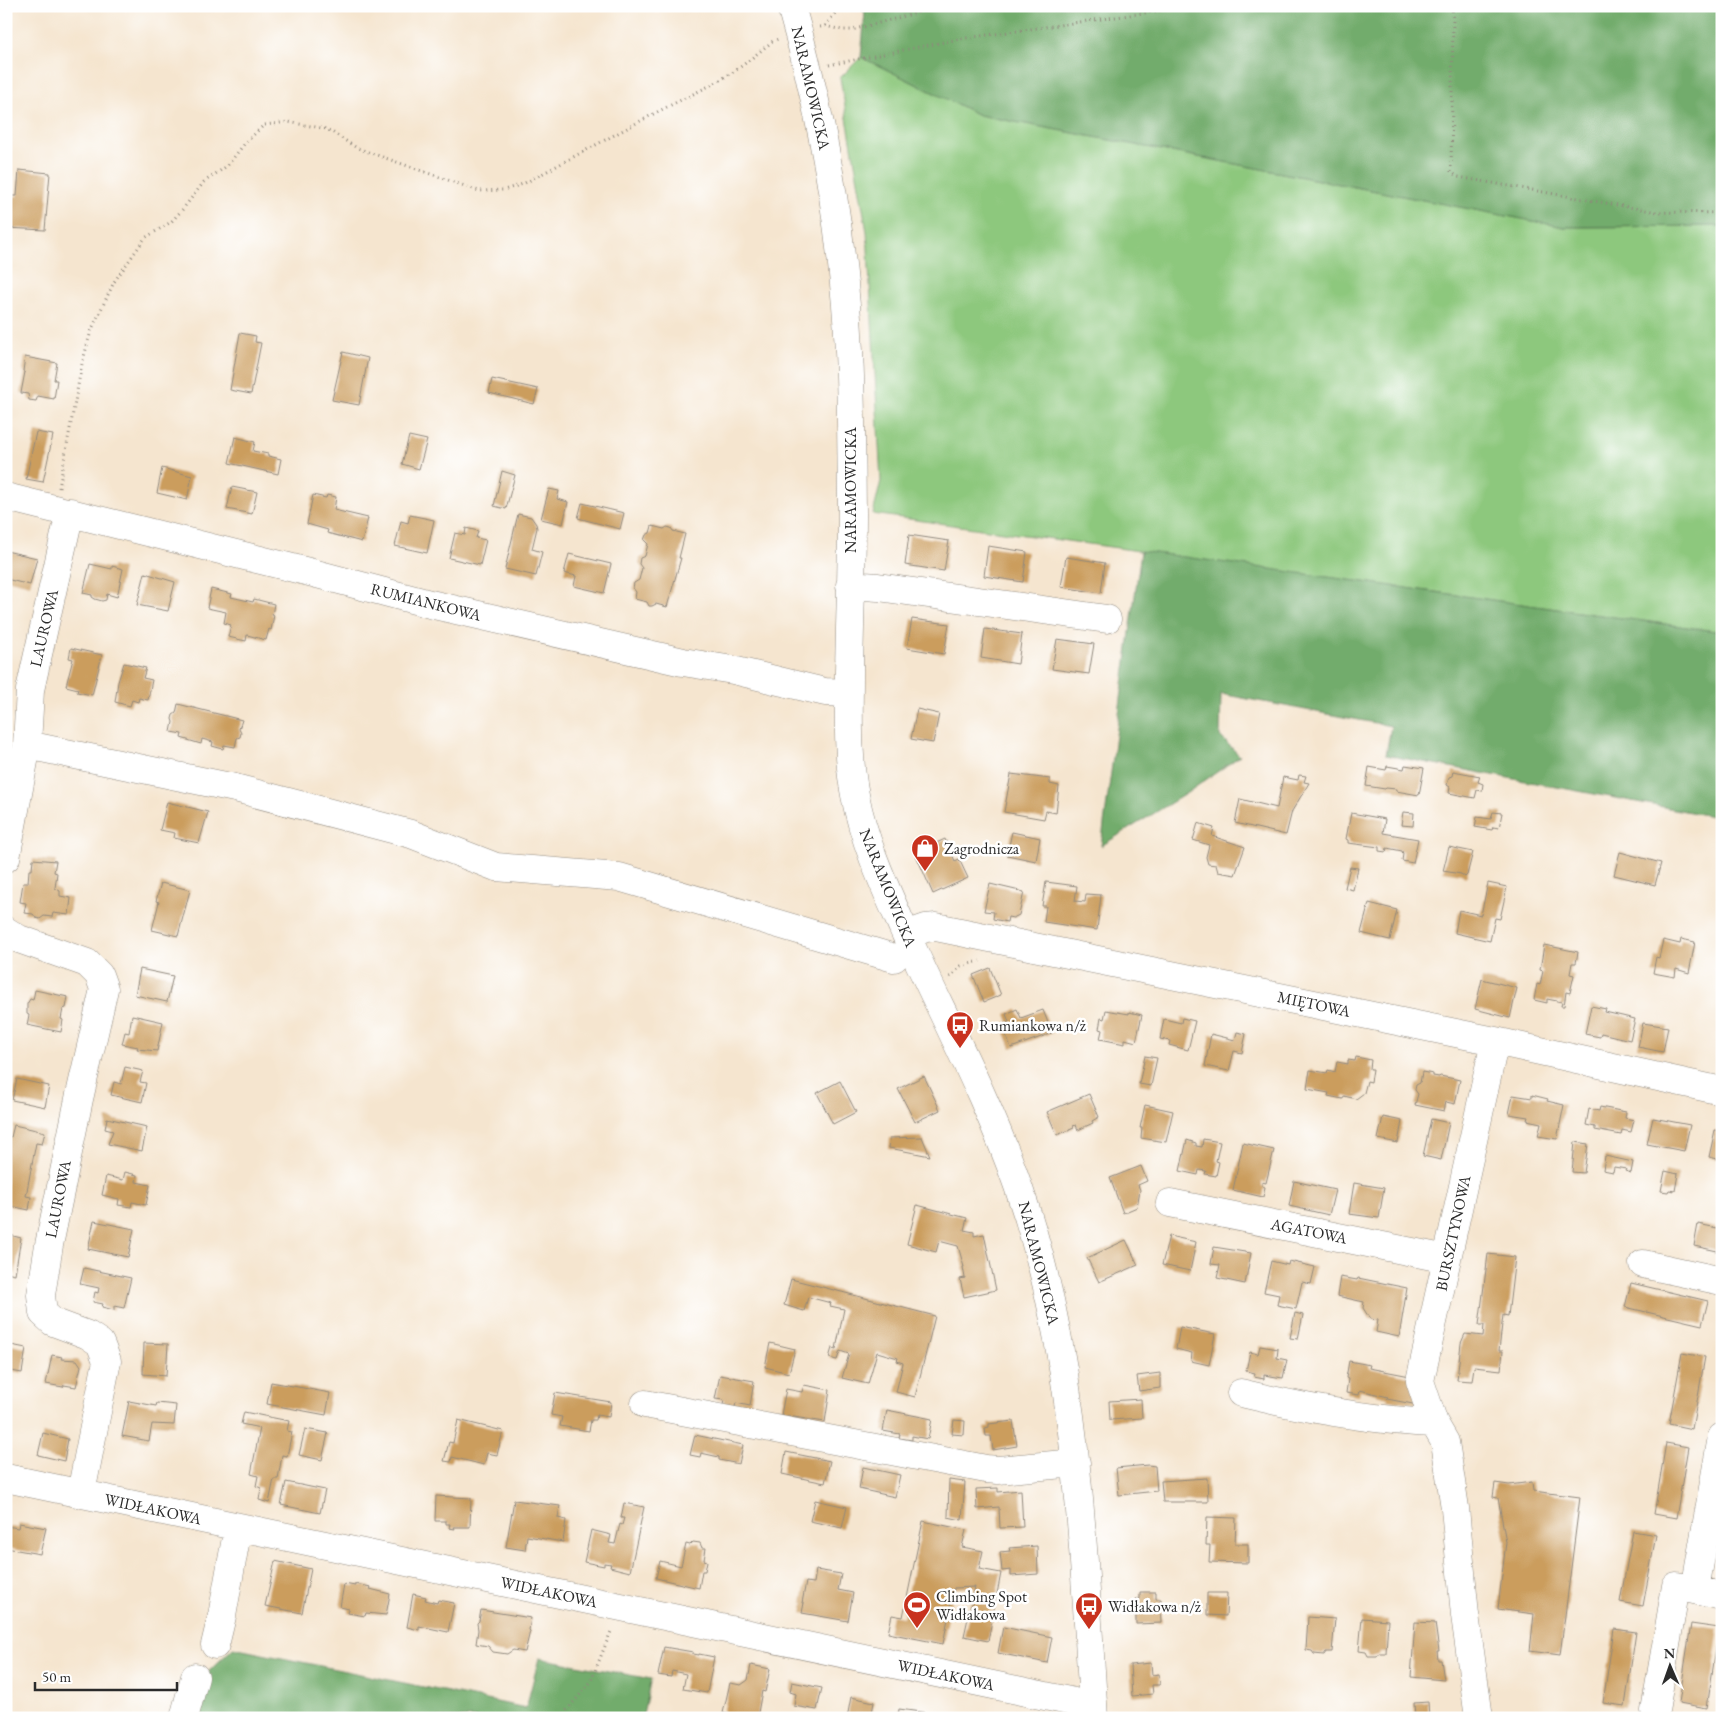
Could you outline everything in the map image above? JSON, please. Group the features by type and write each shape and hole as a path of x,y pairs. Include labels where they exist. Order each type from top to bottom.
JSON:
{"street":[{"name":"NARAMOWICKA","path":"791,6 827,155 845,286 851,446 850,756 858,810 871,855 906,935 980,1090 1007,1154 1026,1210 1047,1290 1072,1426 1093,1712"},
{"name":"RUMIANKOWA","path":"6,496 430,604 683,662 733,670 824,692 849,693"},
{"name":"LAUROWA","path":"6,858 27,744 30,690 63,510"},
{"path":"850,586 878,587 1107,619"},
{"path":"27,744 235,788 411,834 496,867 618,877 894,958"},
{"name":"MIĘTOWA","path":"906,935 926,928 936,927 1495,1042 1722,1091"},
{"name":"LAUROWA","path":"6,931 19,939 87,963 100,975 104,989 77,1108 41,1295 43,1313 53,1322 88,1335 100,1343 107,1361 81,1493"},
{"name":"BURSZTYNOWA","path":"1479,1718 1465,1615 1455,1508 1445,1442 1434,1423 1420,1381 1495,1042"},
{"name":"AGATOWA","path":"1170,1203 1447,1259"},
{"path":"1644,1264 1722,1281"},
{"path":"1241,1393 1312,1408 1396,1421 1434,1423"},
{"path":"645,1404 986,1469 998,1470 1076,1463"},
{"path":"1695,1590 1722,1437"},
{"name":"WIDŁAKOWA","path":"6,1478 621,1608 1093,1712"},
{"path":"215,1645 238,1527"},
{"path":"1655,1711 1676,1586 1722,1596"},
{"path":"184,1718 195,1677"}],"path":[{"path":"825,26 852,30 948,6"},
{"path":"808,70 854,59 889,54 959,39 1194,6"},
{"path":"1452,6 1451,172 1458,177 1657,212 1722,213"},
{"path":"63,510 82,364 91,331 114,282 145,238 171,222 204,182 227,166 245,143 264,125 288,122 327,129 357,148 479,191 504,190 523,184 715,83 773,41 783,37"},
{"path":"560,1718 590,1684 621,1608"}],"green space":[{"path":"857,6 1722,6 1722,226 1564,227 979,115 861,57 865,12"},
{"path":"861,57 979,115 1564,227 1722,226 1722,632 873,514 881,481 867,232 840,78"},
{"path":"1141,551 1722,632 1722,818 1386,755 1391,726 1221,694 1220,736 1240,756 1187,793 1101,846"},
{"path":"233,1648 526,1708 539,1658 651,1679 642,1718 193,1718 207,1673"}],"building":[{"path":"19,170 50,173 45,230 6,228 6,196 17,196"},
{"path":"240,333 256,336 255,342 261,343 251,394 230,390"},
{"path":"343,352 368,358 359,405 332,400"},
{"path":"25,357 57,363 54,380 57,380 54,399 38,396 36,401 29,400 28,394 21,393 25,372 23,371"},
{"path":"492,379 538,389 534,404 489,393"},
{"path":"36,432 53,435 43,482 26,479"},
{"path":"409,436 427,440 419,469 402,464"},
{"path":"235,437 255,442 253,451 281,459 278,474 229,463"},
{"path":"162,468 192,476 187,500 157,493"},
{"path":"502,471 515,475 506,509 494,506"},
{"path":"232,487 257,492 252,514 227,509"},
{"path":"549,489 559,491 557,499 568,502 563,524 541,519"},
{"path":"313,495 326,498 327,495 336,497 334,510 368,518 362,542 327,533 328,530 307,524"},
{"path":"582,503 624,513 620,529 578,518"},
{"path":"518,514 531,517 536,524 537,528 532,549 542,552 536,576 505,569"},
{"path":"410,515 434,520 427,553 395,546 401,521 408,523"},
{"path":"652,526 664,529 667,527 673,531 685,534 679,558 681,558 667,607 656,604 649,606 647,602 635,599 634,583 639,580 642,568 639,564 640,558 645,556 648,544 644,540 646,535 650,533"},
{"path":"466,528 478,531 476,538 486,540 480,565 449,558 455,533 465,535"},
{"path":"909,535 949,541 944,571 905,565"},
{"path":"988,546 1027,552 1023,582 984,576"},
{"path":"6,551 37,558 30,585 6,579"},
{"path":"569,554 611,564 604,593 574,586 576,576 564,573"},
{"path":"1066,557 1105,563 1101,593 1061,587"},
{"path":"90,564 112,569 112,566 123,569 117,597 107,594 106,600 102,601 95,599 92,595 83,593"},
{"path":"145,573 175,582 168,611 137,605"},
{"path":"211,589 232,594 231,597 253,602 254,599 274,604 271,630 269,629 266,640 247,635 246,641 228,637 231,625 224,623 226,612 207,608"},
{"path":"912,619 949,624 944,654 907,648"},
{"path":"985,629 1022,634 1018,664 981,658"},
{"path":"1057,639 1094,644 1089,674 1052,669"},
{"path":"71,648 102,655 92,695 77,692 78,689 66,686 73,659 69,658"},
{"path":"124,663 146,668 143,678 152,680 148,700 139,698 138,702 132,700 130,706 115,702 118,682"},
{"path":"178,704 242,720 239,729 240,737 237,738 235,747 224,745 223,749 212,746 213,742 202,739 201,744 181,738 182,734 171,732 173,715 176,713"},
{"path":"917,709 939,714 933,743 911,739"},
{"path":"1405,765 1424,768 1419,795 1396,791 1396,789 1366,786 1369,767 1386,770 1387,766 1404,769"},
{"path":"1453,771 1480,776 1478,782 1483,784 1482,791 1477,790 1475,798 1449,793 1450,787 1447,785"},
{"path":"1011,774 1050,779 1050,784 1059,786 1056,813 1046,811 1044,819 1004,812"},
{"path":"1299,775 1306,776 1304,782 1309,783 1292,811 1286,835 1235,823 1240,799 1277,808 1283,777 1298,780"},
{"path":"167,802 208,812 199,843 174,838 175,833 160,830"},
{"path":"1403,812 1414,813 1413,826 1401,825"},
{"path":"1493,812 1502,813 1499,828 1493,827 1492,830 1475,827 1477,817 1491,819"},
{"path":"1351,813 1385,819 1383,833 1418,839 1413,863 1402,861 1402,851 1387,848 1386,852 1379,851 1379,847 1348,843 1346,839"},
{"path":"1198,823 1214,828 1212,836 1245,847 1235,875 1218,872 1216,865 1208,864 1206,857 1209,845 1193,840"},
{"path":"1012,832 1040,838 1036,861 1007,855"},
{"path":"945,839 955,861 959,859 968,878 933,894 915,853"},
{"path":"1449,847 1473,852 1465,877 1461,874 1443,871"},
{"path":"1620,852 1661,863 1655,885 1614,875"},
{"path":"33,859 56,861 54,872 57,873 55,888 60,891 60,896 71,898 69,915 53,913 52,917 44,916 40,919 36,918 33,914 24,913 26,903 20,902 23,883 28,883 29,870 32,870"},
{"path":"1350,867 1358,868 1353,890 1345,888"},
{"path":"1046,882 1077,886 1075,901 1085,902 1086,894 1101,895 1097,930 1044,922 1046,906 1042,906"},
{"path":"161,883 190,890 178,936 152,930 159,902 156,901"},
{"path":"1488,883 1507,887 1500,919 1495,918 1490,941 1455,933 1459,910 1481,915"},
{"path":"990,884 1024,892 1019,915 1013,918 1008,917 1007,922 993,919 994,912 984,911"},
{"path":"1369,903 1397,910 1390,940 1361,933"},
{"path":"1681,939 1695,942 1689,973 1676,969 1675,977 1653,973 1656,957 1659,958 1663,940 1680,944"},
{"path":"1544,945 1578,952 1576,963 1572,963 1570,974 1574,975 1570,993 1566,992 1564,1006 1561,1006 1562,1002 1547,999 1547,1003 1534,1000 1537,984 1540,985 1543,971 1540,970"},
{"path":"990,968 1001,995 984,1002 973,975"},
{"path":"140,969 173,976 167,1002 135,995"},
{"path":"1482,979 1517,988 1510,1018 1475,1009"},
{"path":"35,990 68,997 61,1019 63,1020 61,1032 27,1025 29,1015 27,1014 27,1004 30,999 33,1000"},
{"path":"1591,1006 1606,1009 1605,1012 1635,1019 1630,1040 1601,1033 1600,1037 1585,1034"},
{"path":"1017,1009 1021,1018 1043,1010 1052,1033 1011,1048 1002,1025 1009,1022 1006,1014"},
{"path":"1106,1010 1142,1015 1136,1042 1125,1039 1125,1044 1100,1039 1102,1030 1099,1029 1101,1018 1104,1019"},
{"path":"132,1015 163,1022 157,1051 137,1049 138,1047 122,1044 125,1032 129,1033"},
{"path":"1182,1018 1195,1021 1188,1050 1169,1045 1170,1041 1160,1039 1164,1019 1181,1023"},
{"path":"1643,1023 1668,1027 1663,1052 1638,1047"},
{"path":"1237,1032 1246,1034 1242,1053 1234,1051 1229,1071 1205,1066 1211,1034 1235,1040"},
{"path":"1145,1056 1157,1058 1151,1086 1139,1084"},
{"path":"1356,1057 1371,1060 1370,1069 1373,1069 1371,1082 1367,1081 1364,1093 1356,1099 1344,1096 1343,1099 1328,1096 1329,1093 1307,1089 1310,1070 1327,1073 1328,1070 1335,1072 1337,1062 1348,1064 1348,1060 1355,1061"},
{"path":"125,1067 143,1071 140,1082 146,1083 142,1102 111,1095 114,1082 121,1084"},
{"path":"1422,1072 1433,1074 1433,1076 1460,1080 1455,1104 1446,1102 1444,1111 1415,1105 1418,1094 1415,1090 1416,1085 1420,1083"},
{"path":"924,1076 940,1110 915,1122 898,1089"},
{"path":"17,1079 49,1086 45,1107 12,1100"},
{"path":"840,1081 856,1112 833,1124 817,1093"},
{"path":"1089,1094 1099,1117 1092,1121 1093,1123 1078,1130 1076,1125 1073,1126 1074,1128 1057,1135 1047,1112"},
{"path":"1513,1095 1532,1098 1532,1095 1564,1105 1557,1139 1538,1136 1541,1123 1527,1120 1528,1117 1509,1114"},
{"path":"1145,1105 1173,1111 1166,1142 1141,1138 1142,1128 1140,1128"},
{"path":"1600,1107 1626,1112 1625,1118 1634,1120 1631,1132 1622,1130 1621,1135 1595,1130 1595,1127 1586,1125 1589,1109 1599,1111"},
{"path":"1383,1117 1402,1121 1398,1143 1378,1139"},
{"path":"107,1118 147,1127 142,1151 108,1144 113,1131 105,1129"},
{"path":"1653,1118 1690,1125 1684,1151 1647,1144"},
{"path":"1431,1119 1449,1123 1441,1160 1423,1156"},
{"path":"14,1125 45,1132 42,1144 36,1143 26,1196 31,1197 29,1210 6,1205 6,1135 11,1137"},
{"path":"1715,1130 1722,1131 1722,1160 1709,1157"},
{"path":"922,1137 930,1156 889,1148 890,1138"},
{"path":"1203,1139 1220,1142 1216,1161 1219,1162 1216,1176 1205,1174 1206,1171 1199,1170 1198,1175 1180,1171 1187,1140 1196,1143 1196,1146 1202,1147"},
{"path":"1575,1142 1588,1144 1584,1173 1572,1172"},
{"path":"1243,1143 1274,1150 1266,1183 1262,1182 1262,1186 1265,1187 1263,1197 1233,1190"},
{"path":"1605,1156 1633,1162 1631,1173 1625,1171 1626,1169 1614,1167 1613,1172 1603,1170"},
{"path":"1141,1166 1147,1181 1138,1185 1140,1190 1137,1207 1123,1213 1110,1178"},
{"path":"1665,1171 1678,1174 1675,1191 1661,1191"},
{"path":"125,1172 137,1175 136,1182 150,1185 146,1205 132,1202 131,1207 118,1205 119,1199 102,1195 106,1176 123,1180"},
{"path":"1294,1181 1335,1190 1329,1215 1289,1206"},
{"path":"1354,1183 1384,1188 1379,1218 1349,1214"},
{"path":"917,1205 967,1218 964,1230 974,1232 974,1236 984,1234 996,1290 964,1297 960,1279 965,1278 964,1267 958,1246 939,1241 936,1252 907,1244"},
{"path":"94,1221 134,1229 128,1257 88,1249"},
{"path":"1698,1224 1722,1229 1722,1252 1694,1246"},
{"path":"6,1234 21,1238 15,1274 6,1272"},
{"path":"1169,1236 1196,1242 1190,1271 1162,1265"},
{"path":"1126,1240 1138,1265 1099,1282 1087,1258"},
{"path":"1214,1247 1251,1253 1245,1284 1217,1278 1220,1265 1211,1264"},
{"path":"1488,1254 1515,1257 1508,1316 1503,1315 1499,1351 1503,1351 1501,1370 1474,1367 1472,1381 1457,1380 1461,1343 1465,1334 1483,1336 1484,1325 1479,1325"},
{"path":"1271,1261 1288,1265 1289,1261 1315,1267 1311,1284 1302,1282 1296,1309 1277,1305 1279,1295 1264,1292"},
{"path":"84,1268 131,1278 124,1308 114,1306 114,1310 102,1307 103,1304 93,1302 95,1292 98,1293 99,1288 80,1284"},
{"path":"1340,1277 1357,1280 1358,1278 1407,1288 1399,1337 1376,1332 1378,1320 1370,1319 1363,1308 1364,1302 1337,1296"},
{"path":"791,1279 935,1316 915,1397 896,1392 903,1363 897,1361 898,1358 877,1352 868,1384 842,1378 849,1354 840,1351 837,1360 829,1358 832,1348 836,1349 844,1309 830,1306 831,1303 808,1297 804,1311 784,1305"},
{"path":"1631,1283 1708,1301 1702,1325 1625,1307"},
{"path":"1295,1313 1303,1315 1298,1339 1290,1338"},
{"path":"1180,1327 1215,1334 1209,1365 1191,1361 1192,1353 1176,1349"},
{"path":"144,1343 168,1344 166,1376 143,1374"},
{"path":"770,1343 795,1349 789,1373 765,1367"},
{"path":"6,1344 26,1348 22,1373 6,1370"},
{"path":"1260,1346 1278,1349 1277,1358 1287,1360 1283,1378 1264,1375 1264,1379 1254,1377 1255,1373 1246,1371 1250,1352 1258,1354"},
{"path":"1682,1353 1705,1357 1692,1429 1669,1424"},
{"path":"52,1355 62,1357 61,1359 77,1360 81,1366 76,1387 46,1384"},
{"path":"1349,1361 1370,1365 1369,1368 1415,1377 1418,1405 1387,1399 1388,1397 1360,1390 1359,1395 1346,1393"},
{"path":"1160,1373 1160,1388 1139,1391 1137,1376"},
{"path":"720,1375 754,1381 750,1406 736,1403 735,1407 723,1405 724,1400 715,1399"},
{"path":"271,1382 330,1393 326,1415 267,1404"},
{"path":"804,1385 830,1390 825,1422 781,1415 786,1389 802,1392"},
{"path":"555,1393 611,1402 609,1417 597,1415 596,1420 591,1420 589,1431 560,1426 562,1417 551,1415"},
{"path":"1141,1399 1142,1418 1110,1420 1109,1401"},
{"path":"129,1401 156,1406 157,1403 176,1405 174,1425 152,1424 149,1441 122,1436"},
{"path":"887,1410 932,1419 928,1439 912,1436 912,1440 899,1438 900,1434 883,1431"},
{"path":"244,1412 289,1421 287,1431 292,1432 287,1456 282,1455 278,1479 274,1479 269,1503 259,1500 261,1488 256,1486 258,1476 251,1474 260,1428 241,1424"},
{"path":"458,1420 503,1431 497,1455 487,1453 484,1465 452,1457 451,1462 444,1461 449,1442 453,1443"},
{"path":"954,1420 965,1421 964,1435 952,1434"},
{"path":"1013,1421 1017,1446 993,1450 991,1436 986,1436 985,1428 989,1427 989,1424"},
{"path":"305,1429 328,1433 322,1460 299,1455"},
{"path":"43,1433 68,1439 64,1461 38,1455"},
{"path":"695,1435 743,1445 739,1464 719,1460 719,1457 701,1453 700,1457 690,1455"},
{"path":"1666,1443 1688,1447 1676,1518 1654,1514"},
{"path":"786,1452 830,1461 825,1483 782,1474"},
{"path":"1155,1466 1157,1491 1119,1495 1116,1468"},
{"path":"863,1467 900,1475 895,1497 859,1489"},
{"path":"1207,1478 1208,1502 1163,1502 1161,1481"},
{"path":"949,1480 965,1482 962,1520 948,1517"},
{"path":"286,1482 325,1490 320,1513 281,1505"},
{"path":"1532,1482 1533,1491 1580,1497 1560,1655 1530,1651 1534,1614 1498,1609 1506,1542 1498,1498 1493,1497 1495,1483 1509,1485"},
{"path":"998,1488 998,1492 1021,1490 1023,1527 1000,1528 999,1507 977,1509 976,1489"},
{"path":"436,1496 471,1498 470,1527 449,1528 450,1524 446,1524 446,1521 435,1521"},
{"path":"514,1500 560,1506 558,1518 566,1520 563,1542 527,1536 525,1550 506,1547"},
{"path":"815,1500 847,1507 842,1528 810,1521"},
{"path":"624,1503 644,1507 630,1572 610,1567 611,1564 604,1563 604,1566 584,1562 591,1530 611,1535 609,1543 615,1544 620,1524 622,1525 624,1518 621,1518"},
{"path":"1207,1517 1236,1518 1235,1544 1248,1544 1248,1563 1209,1562 1210,1545 1206,1545"},
{"path":"923,1521 966,1530 962,1547 983,1551 979,1569 1001,1573 988,1641 964,1636 975,1587 954,1588 943,1644 888,1633 892,1615 903,1617"},
{"path":"19,1523 46,1528 40,1554 6,1548 6,1526 18,1528"},
{"path":"1633,1531 1656,1535 1643,1606 1620,1602"},
{"path":"693,1542 700,1543 702,1548 706,1548 704,1560 707,1561 705,1571 702,1571 699,1588 656,1578 660,1561 681,1566 686,1544 690,1545"},
{"path":"1037,1546 1038,1574 1011,1576 1011,1570 1002,1571 1000,1552 1010,1551 1009,1548"},
{"path":"275,1561 311,1569 302,1613 265,1606"},
{"path":"816,1570 841,1574 838,1590 853,1593 848,1621 802,1613 806,1582 814,1583"},
{"path":"344,1584 371,1587 370,1589 390,1594 386,1615 366,1613 365,1616 348,1613 349,1609 340,1607"},
{"path":"1140,1592 1156,1592 1156,1599 1161,1599 1162,1623 1136,1624 1136,1599 1140,1599"},
{"path":"1207,1593 1227,1593 1226,1616 1207,1615"},
{"path":"413,1594 426,1597 425,1600 437,1603 438,1600 454,1603 448,1632 419,1626 419,1630 407,1627"},
{"path":"481,1610 531,1618 525,1652 513,1650 507,1654 493,1652 488,1646 476,1644 477,1623"},
{"path":"1308,1617 1335,1619 1332,1652 1326,1652 1324,1655 1314,1654 1312,1651 1306,1650"},
{"path":"1362,1618 1388,1620 1386,1653 1368,1656 1366,1652 1359,1651"},
{"path":"1415,1622 1435,1623 1439,1651 1437,1651 1438,1660 1441,1660 1444,1680 1411,1677"},
{"path":"1691,1624 1719,1628 1707,1708 1679,1703"},
{"path":"1003,1627 1052,1637 1047,1663 998,1653"},
{"path":"1614,1629 1636,1632 1625,1706 1603,1703"},
{"path":"664,1647 714,1657 707,1693 683,1689 686,1674 672,1671 671,1677 658,1675"},
{"path":"1151,1663 1152,1675 1159,1674 1160,1685 1152,1685 1153,1694 1132,1696 1130,1665"},
{"path":"751,1665 770,1669 765,1692 762,1691 757,1718 735,1718 735,1716 723,1713 730,1683 741,1685 748,1680"},
{"path":"792,1682 822,1688 817,1710 794,1706 796,1694 790,1692"},
{"path":"851,1697 874,1702 871,1718 847,1718"},
{"path":"1428,1702 1429,1718 1415,1718 1414,1703"},
{"path":"899,1709 928,1713 927,1718 898,1718"}],"place":[{"name":"Zagrodnicza","path":"925,872"},
{"name":"Rumiankowa n/ż","path":"960,1049"},
{"name":"Climbing Spot Widłakowa","path":"917,1629"},
{"name":"Widłakowa n/ż","path":"1089,1630"}]}
